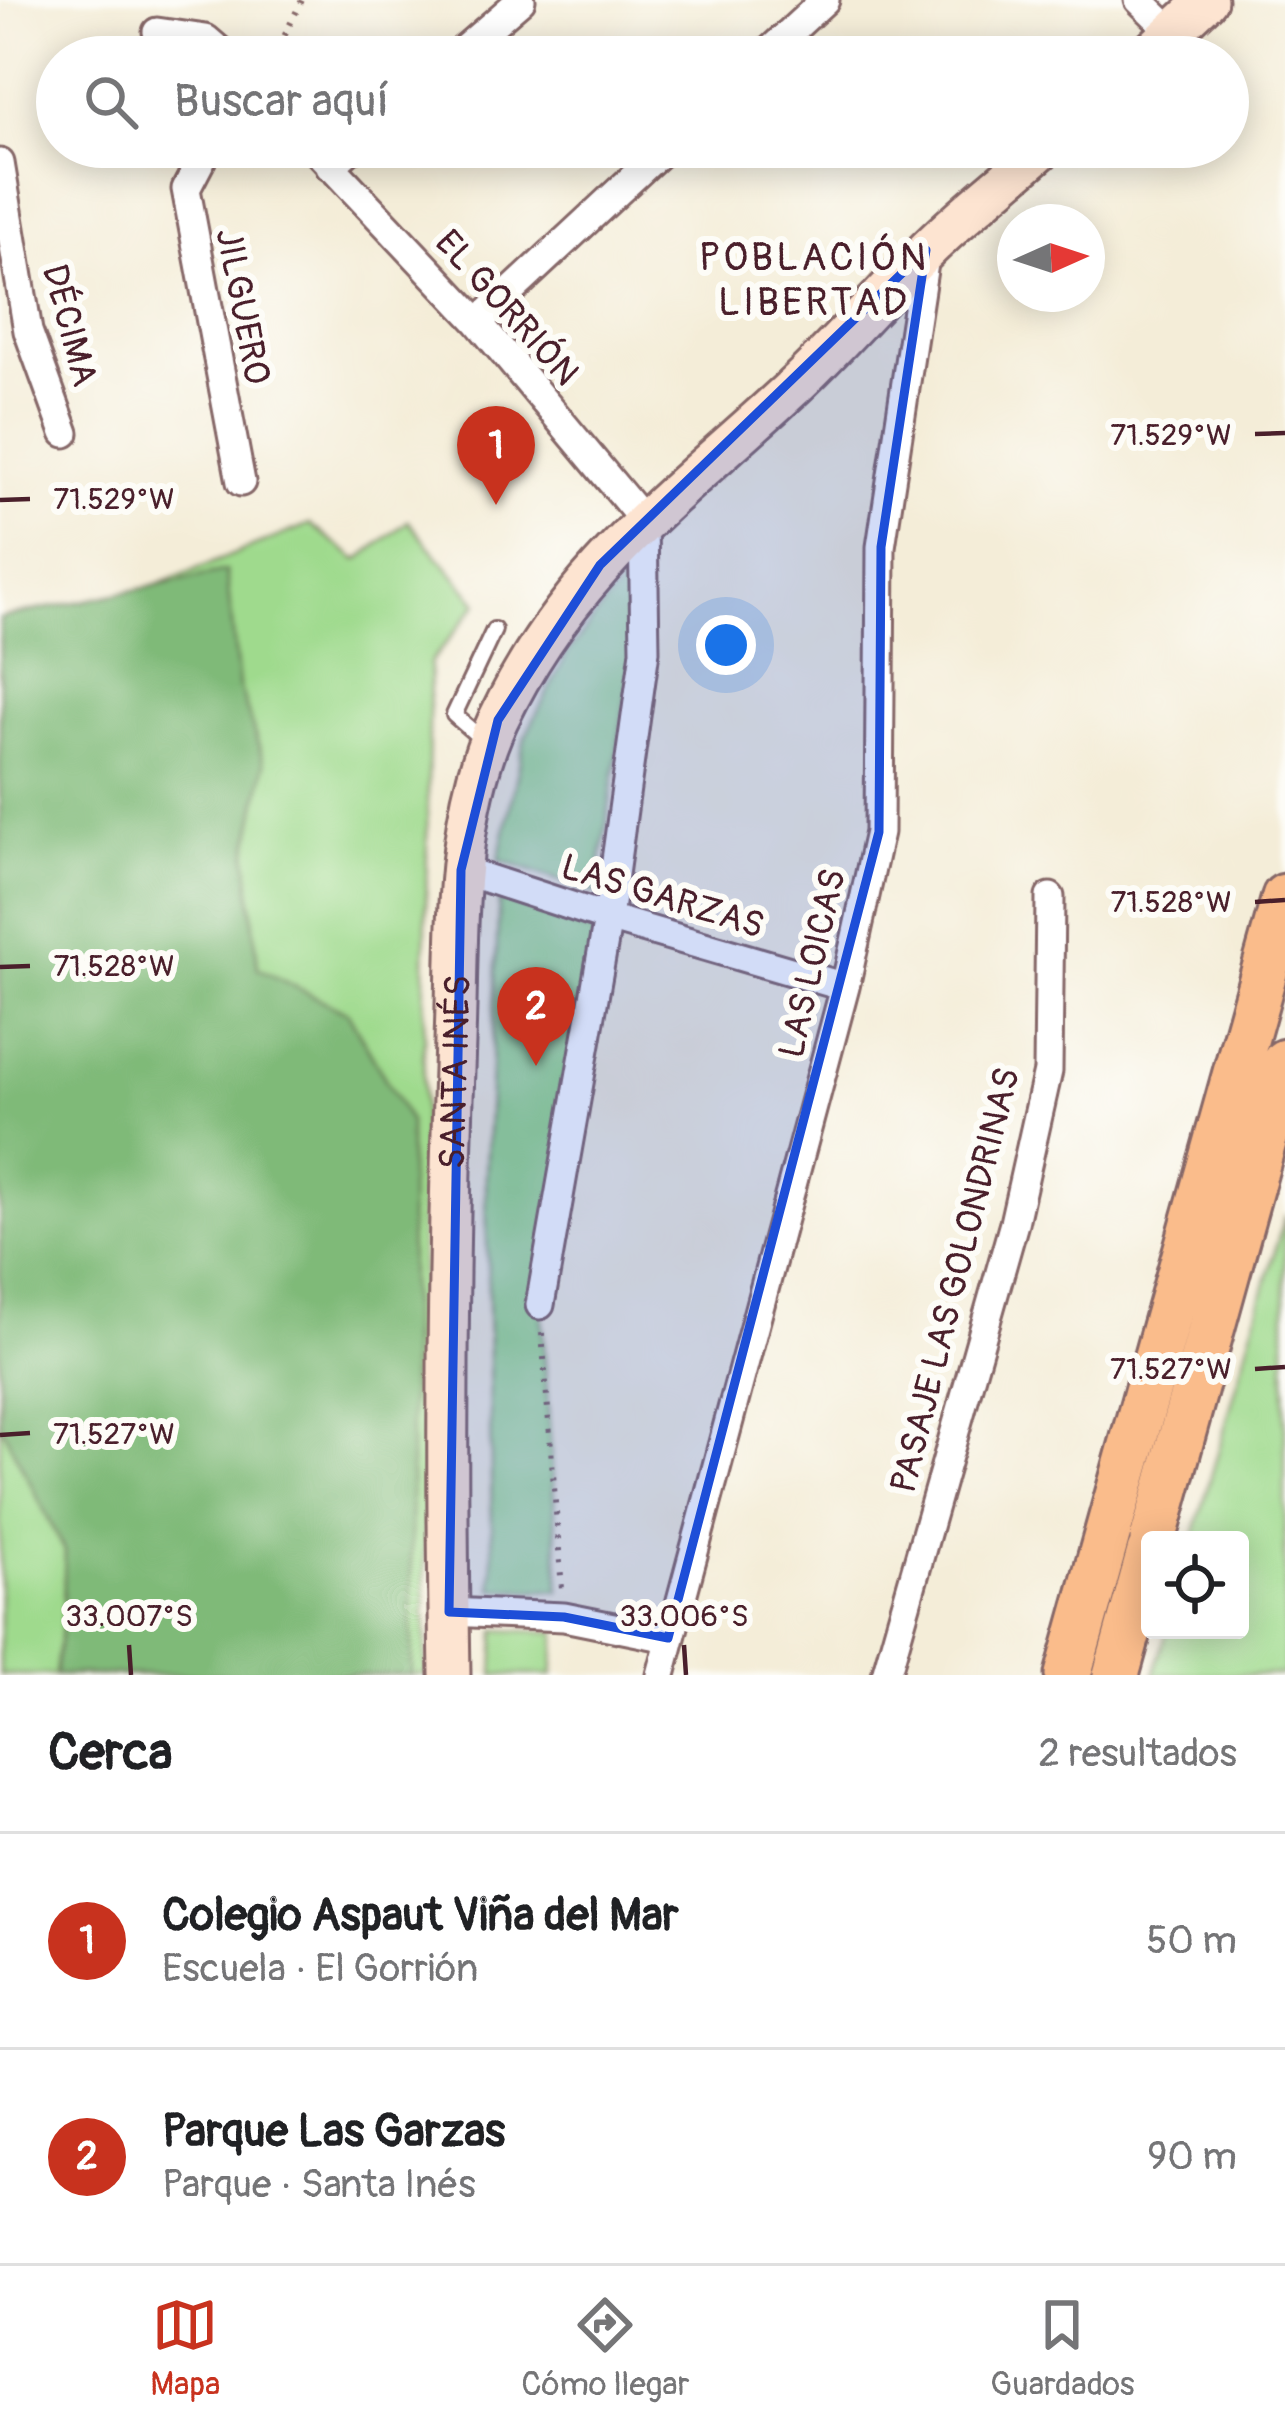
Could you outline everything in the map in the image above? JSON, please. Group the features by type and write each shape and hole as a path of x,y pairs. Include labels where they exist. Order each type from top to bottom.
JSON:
{"main road":[{"path":"1170,36 1208,0"},
{"name":"SANTA INÉS","path":"450,1675 448,1204 461,870 489,745 520,676 561,614 643,520 792,388 926,250 1020,168"},
{"path":"1068,1675 1285,897"},
{"path":"1155,1531 1285,1062"},
{"path":"1116,1675 1141,1585"}],"street":[{"path":"479,36 520,0"},
{"path":"786,36 825,0"},
{"path":"1138,0 1156,36"},
{"path":"158,32 185,36"},
{"name":"DÉCIMA","path":"0,163 28,332 65,433"},
{"name":"JILGUERO","path":"197,168 186,189 241,482"},
{"name":"EL GORRIÓN","path":"331,168 478,322 643,520"},
{"path":"478,322 643,168"},
{"name":"LAS LOICAS","path":"661,1675 845,987 879,832 880,547 926,250"},
{"path":"540,1305 608,918 645,651 643,520"},
{"name":"LAS GARZAS","path":"461,870 845,987"},
{"name":"PASAJE LAS GOLONDRINAS","path":"886,1675 1014,1223 1048,1071 1050,896"},
{"path":"449,1612 564,1617 668,1638"}],"lane":[{"path":"489,745 454,715 494,630"}],"path":[{"path":"284,36 302,0"},
{"path":"540,1305 564,1617"}],"highlighted area":[{"path":"926,250 881,547 879,832 668,1638 564,1617 449,1612 461,870 498,720 600,565"}],"green space":[{"path":"408,521 478,603 430,663 421,1224 426,1675 0,1675 0,638 101,607 310,524 358,560"},
{"path":"635,565 632,658 596,893 499,860 525,737 567,654"},
{"path":"226,571 239,686 265,765 247,856 258,968 348,1013 409,1121 412,1675 55,1675 65,1551 0,1424 0,618"},
{"path":"499,899 604,936 540,1288 560,1591 493,1589 486,1177"},
{"path":"1285,1215 1285,1675 1154,1675 1164,1639 1249,1639 1249,1531 1196,1531"},
{"path":"496,1630 557,1632 553,1675 494,1675"}],"place":[{"name":"Colegio Aspaut Viña del Mar","path":"496,505"},
{"name":"Parque Las Garzas","path":"536,1066"}],"district":[{"name":"POBLACIÓN LIBERTAD","path":"814,278"}]}
